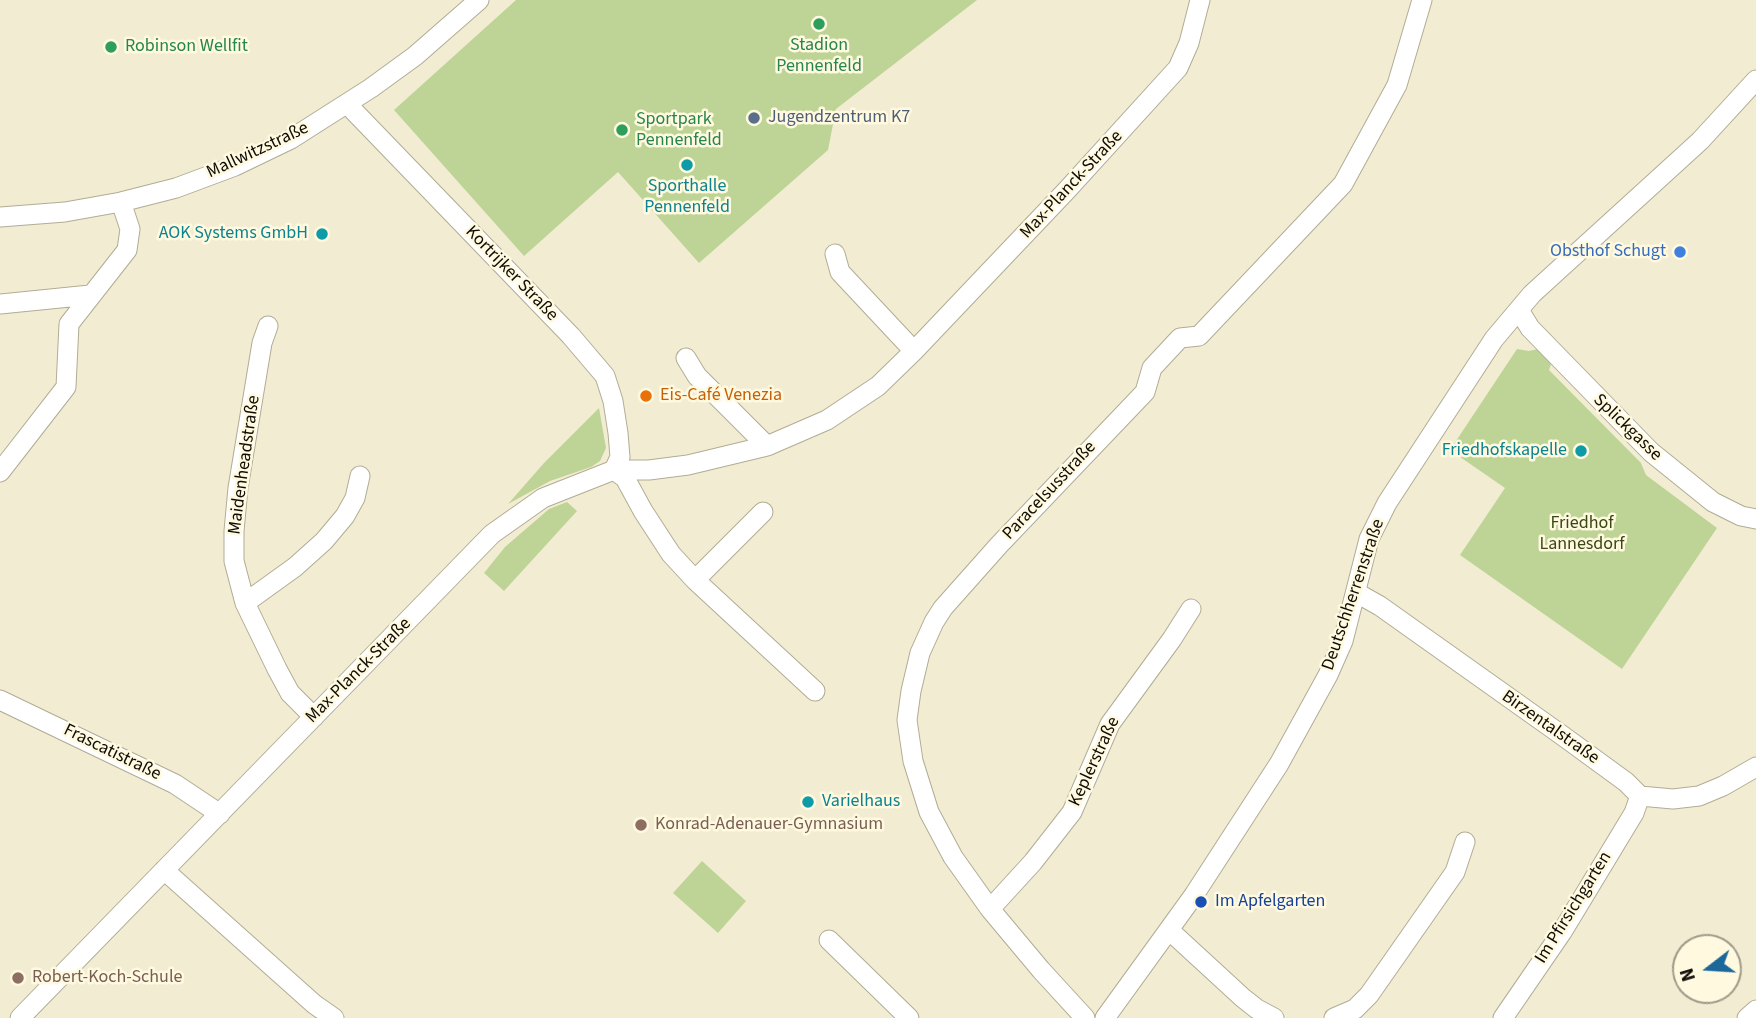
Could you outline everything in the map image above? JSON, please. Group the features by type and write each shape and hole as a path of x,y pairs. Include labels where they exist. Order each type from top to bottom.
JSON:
{"street":[{"name":"Mallwitzstraße","path":"0,217 65,212 121,202 176,188 235,166 291,139 347,104 415,56 479,0"},
{"name":"Max-Planck-Straße","path":"20,1018 492,534 544,498 614,470 649,470 688,465 767,446 827,420 878,386 1067,190 1178,68 1189,43 1200,0"},
{"name":"Paracelsusstraße","path":"1085,1018 990,909 938,832 923,798 913,761 908,720 911,691 920,653 943,608 1145,393 1152,369 1173,345 1180,338 1199,336 1343,184 1397,85 1422,0"},
{"name":"Deutschherrenstraße","path":"1105,1018 1169,930 1279,764 1328,675 1343,641 1369,539 1387,503 1494,339 1532,294 1700,141 1756,80"},
{"name":"Kortrijker Straße","path":"347,104 571,337 605,376 613,401 618,433 620,457 614,470"},
{"path":"0,472 66,387 69,324 127,250 130,229 121,202"},
{"path":"835,254 840,272 914,351"},
{"path":"0,304 90,295"},
{"name":"Splickgasse","path":"1519,310 1530,328 1651,452 1713,502 1741,516 1756,519"},
{"name":"Maidenheadstraße","path":"268,326 262,343 238,488 234,561 245,603 290,693 313,717"},
{"path":"686,358 697,376 767,446"},
{"path":"614,470 625,478 643,512 671,554 695,580 816,691"},
{"path":"245,603 295,567 324,541 345,516 355,498 360,476"},
{"path":"695,580 763,512"},
{"name":"Birzentalstraße","path":"1357,593 1380,606 1574,744 1626,782 1640,796"},
{"name":"Keplerstraße","path":"990,909 1033,862 1072,812 1110,724 1191,609"},
{"name":"Frascatistraße","path":"0,700 175,784 219,814"},
{"path":"1640,796 1673,799 1699,796 1756,767"},
{"name":"Im Pfirsichgarten","path":"1503,1018 1562,932 1634,813 1640,796"},
{"path":"1334,1018 1354,1009 1369,995 1455,872 1465,842"},
{"path":"164,870 314,1004 334,1018"},
{"path":"1169,930 1243,998 1274,1018"},
{"path":"829,940 909,1018"},
{"path":"1747,1018 1756,1010"}],"green space":[{"name":"Sportpark Pennenfeld","path":"516,0 977,0 836,109 828,150 699,263 618,172 524,256 394,110"},
{"name":"Friedhof Lannesdorf","path":"1517,349 1538,349 1551,364 1549,370 1641,463 1646,475 1717,528 1622,669 1460,555 1505,488 1450,450"},
{"path":"599,408 606,448 600,461 591,467 550,481 508,504 544,463"},
{"path":"567,502 577,511 504,591 484,573 505,547 549,509"},
{"path":"702,861 746,901 718,933 673,893"}],"place":[{"name":"Stadion Pennenfeld","path":"819,24"},
{"name":"Robinson Wellfit","path":"111,47"},
{"name":"Jugendzentrum K7","path":"754,118"},
{"name":"Sportpark Pennenfeld","path":"622,130"},
{"name":"Sporthalle Pennenfeld","path":"687,165"},
{"name":"AOK Systems GmbH","path":"322,234"},
{"name":"Obsthof Schugt","path":"1680,252"},
{"name":"Eis-Café Venezia","path":"646,396"},
{"name":"Friedhofskapelle","path":"1581,451"},
{"name":"Varielhaus","path":"808,802"},
{"name":"Konrad-Adenauer-Gymnasium","path":"641,825"},
{"name":"Im Apfelgarten","path":"1201,902"},
{"name":"Robert-Koch-Schule","path":"18,978"}]}
